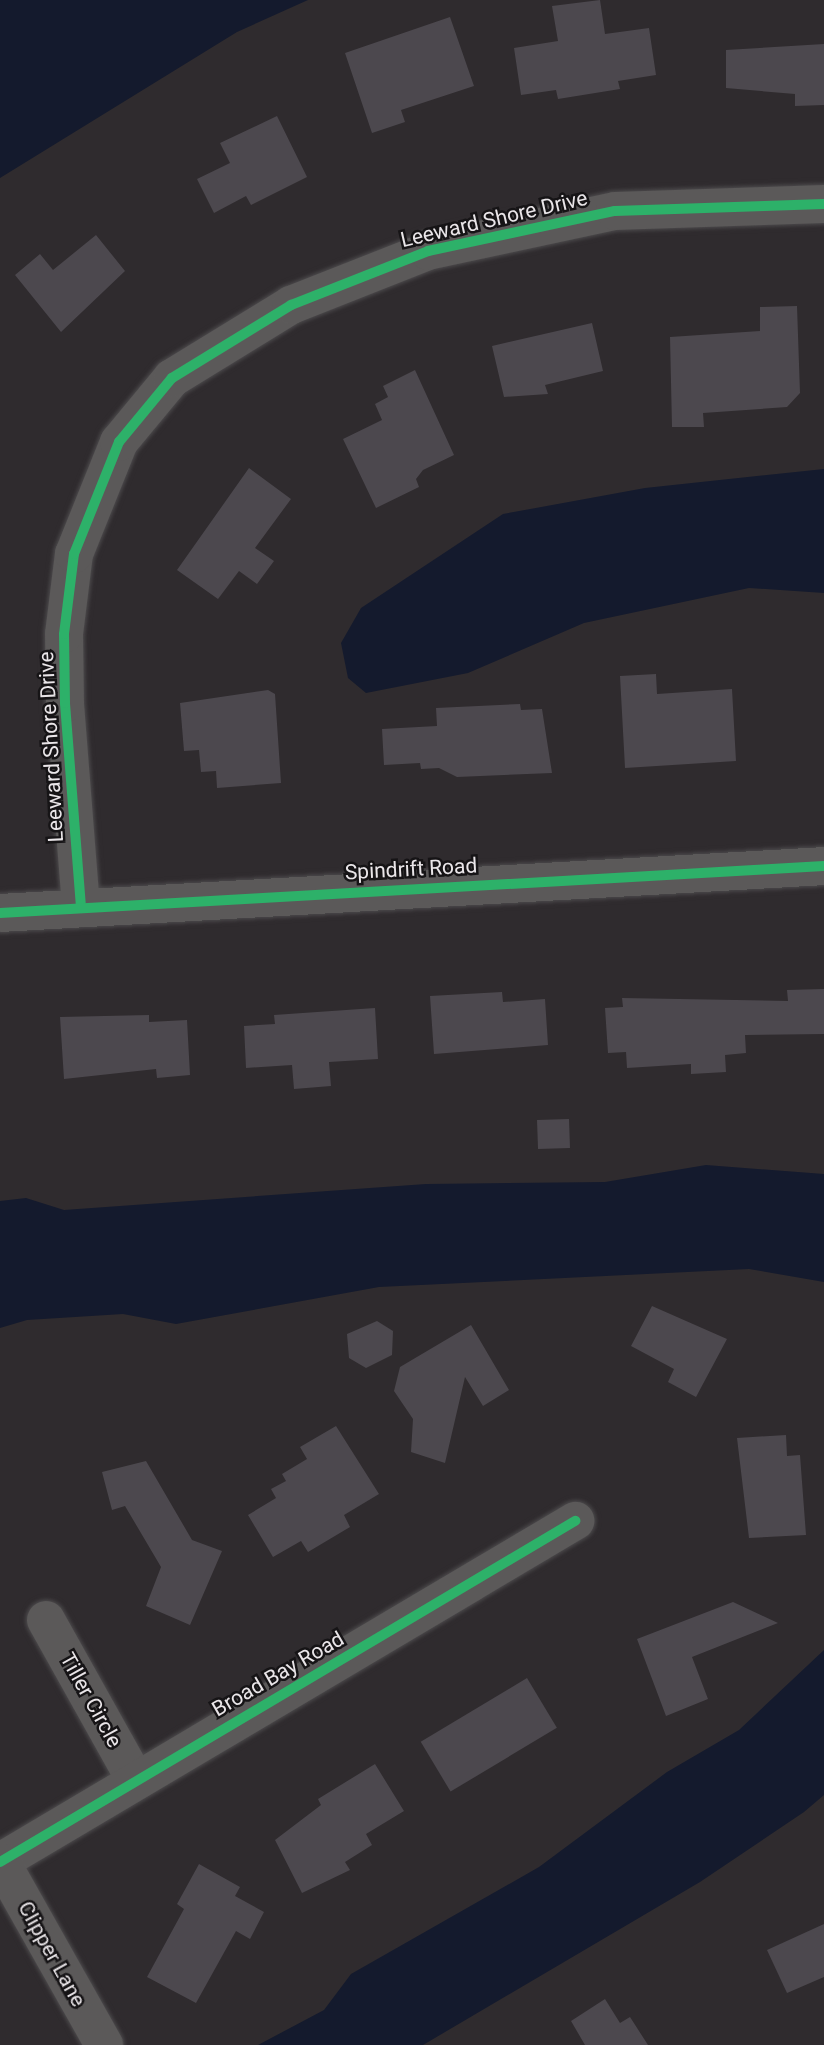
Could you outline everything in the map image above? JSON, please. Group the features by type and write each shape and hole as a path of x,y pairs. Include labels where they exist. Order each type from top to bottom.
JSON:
{"street":[{"name":"Leeward Shore Drive","path":"81,907 65,703 64,634 74,554 119,442 172,378 291,305 428,251 615,211 706,203 824,204"},
{"name":"Spindrift Road","path":"0,914 81,907 824,866"},
{"name":"Broad Bay Road","path":"1,1862 135,1779 575,1521"},
{"name":"Tiller Circle","path":"46,1620 135,1779"},
{"name":"Clipper Lane","path":"1,1862 103,2045"}],"water":[{"path":"0,0 308,0 237,32 0,178"},
{"path":"824,469 824,593 749,588 584,623 468,673 366,693 348,678 341,643 361,608 503,514 645,488"},
{"path":"706,1165 824,1174 824,1282 749,1269 379,1287 176,1324 123,1314 27,1320 0,1328 0,1201 26,1198 64,1210 426,1184 605,1182"},
{"path":"824,1650 824,1795 804,1812 700,1882 423,2045 258,2045 324,2010 351,1974 539,1867 667,1772 739,1730"}],"building":[{"path":"600,0 605,34 649,28 656,75 618,81 620,89 558,99 556,90 521,95 514,48 558,41 552,6"},
{"path":"450,17 474,86 401,110 405,122 372,133 345,53"},
{"path":"824,44 824,105 795,106 795,94 726,88 726,50"},
{"path":"277,116 307,177 251,205 246,196 214,213 197,179 230,163 220,143"},
{"path":"96,235 125,271 61,332 15,275 40,254 53,270"},
{"path":"797,306 800,393 787,407 703,413 704,427 672,427 670,337 760,331 760,307"},
{"path":"592,323 603,371 545,385 548,394 504,397 492,346"},
{"path":"415,370 454,455 423,470 416,479 419,487 376,508 343,439 382,420 375,404 388,397 383,386"},
{"path":"249,468 291,499 255,548 274,561 257,584 239,571 218,599 177,570"},
{"path":"656,674 657,694 732,689 736,761 625,768 620,676"},
{"path":"268,690 275,694 281,783 217,788 216,771 201,772 199,750 184,751 180,703"},
{"path":"520,704 521,710 542,709 552,773 457,777 439,768 421,769 420,763 384,765 382,729 437,726 436,708"},
{"path":"824,989 824,1034 745,1035 746,1053 725,1055 726,1072 691,1074 691,1064 627,1068 626,1052 608,1053 605,1008 623,1007 622,998 788,1001 787,990"},
{"path":"502,992 503,1002 545,999 548,1045 434,1054 430,996"},
{"path":"375,1008 378,1059 329,1062 331,1086 294,1089 292,1065 246,1068 244,1026 275,1024 274,1015"},
{"path":"149,1015 149,1022 187,1020 190,1075 157,1078 156,1069 64,1079 60,1017"},
{"path":"569,1119 570,1148 538,1149 537,1120"},
{"path":"652,1306 727,1339 696,1397 668,1382 674,1369 631,1346"},
{"path":"377,1321 393,1331 392,1355 366,1368 349,1358 347,1334"},
{"path":"471,1325 509,1390 483,1406 465,1377 445,1463 411,1452 413,1419 394,1391 400,1367"},
{"path":"336,1426 379,1494 344,1515 350,1527 308,1552 301,1541 273,1557 248,1515 276,1498 271,1489 286,1481 282,1474 307,1459 300,1447"},
{"path":"786,1435 787,1456 800,1455 806,1535 749,1538 737,1438"},
{"path":"146,1461 192,1540 222,1551 190,1625 146,1606 161,1567 125,1506 112,1510 102,1472"},
{"path":"733,1602 778,1623 692,1657 708,1699 666,1716 637,1639"},
{"path":"527,1678 557,1728 451,1792 421,1742"},
{"path":"375,1764 404,1811 366,1834 372,1845 345,1862 350,1870 302,1893 275,1840 321,1805 318,1799"},
{"path":"199,1864 240,1887 235,1896 264,1912 250,1939 236,1931 196,2003 147,1977 184,1909 177,1904"},
{"path":"824,1924 824,1977 787,1993 767,1950"},
{"path":"605,1999 620,2023 630,2017 648,2045 585,2045 571,2021"}],"cycle path":[{"path":"81,907 65,703 64,634 74,554 119,442 172,378 291,305 428,251 615,211 824,204"},
{"path":"0,913 824,866"},
{"path":"0,1862 575,1521"}]}
